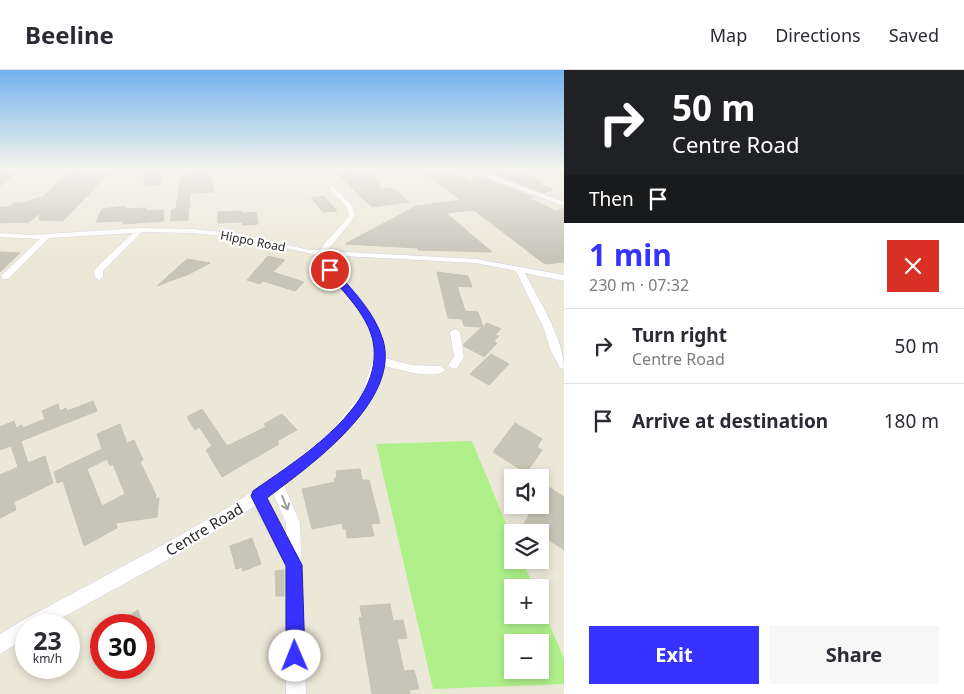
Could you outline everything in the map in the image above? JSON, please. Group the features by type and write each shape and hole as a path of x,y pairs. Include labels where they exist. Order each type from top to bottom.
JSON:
{"street":[{"path":"322,253 352,214 349,205 342,198"},
{"path":"548,198 564,204"},
{"path":"99,277 98,272 100,269 140,230"},
{"name":"Hippo Road","path":"0,235 47,236 140,230 188,231 234,235 322,253 459,259 564,278"},
{"path":"5,277 47,236"},
{"name":"Centre Road","path":"51,614 195,536 258,496 320,450 346,425 365,399 374,381 379,361 378,340 371,323 355,299 322,262 320,256 322,253"},
{"path":"519,269 549,329 555,349 564,365"},
{"path":"453,365 459,357 455,332"},
{"path":"379,361 412,368 440,370"},
{"path":"276,484 293,523 296,694"},
{"path":"258,496 294,565"},
{"path":"0,645 15,635"}],"green space":[{"path":"472,441 506,524 504,524 504,569 526,569 530,579 504,579 504,624 549,623 564,659 564,684 433,689 376,444"}],"building":[{"path":"37,198 85,198 63,221 39,220 40,213 29,222 0,223 0,207"},
{"path":"177,198 190,198 188,220 170,221 172,210 176,208"},
{"path":"311,198 326,198 337,211 323,212"},
{"path":"363,198 404,198 409,202 372,207"},
{"path":"459,198 528,198 556,211 564,208 564,262 547,264 542,262 474,210 446,213 492,252 418,250 418,248 345,244 416,206 461,200"},
{"path":"126,206 125,209 147,208 145,211 163,210 164,221 123,224 124,221 96,222 102,209"},
{"path":"241,211 241,213 256,212 258,224 243,225 242,222 218,223 218,212"},
{"path":"0,252 20,253 0,272"},
{"path":"268,256 285,260 273,272 304,282 295,291 263,281 260,284 247,280"},
{"path":"187,259 210,263 189,274 157,286"},
{"path":"437,272 468,276 472,287 457,286 465,311 478,312 483,327 487,323 501,329 495,335 499,336 494,341 497,343 484,357 464,346 482,327 464,326 462,319 448,318"},
{"path":"491,354 509,364 489,385 470,374"},
{"path":"93,401 97,411 21,441 28,463 45,456 53,483 14,502 16,510 0,518 0,475 18,467 11,446 0,450 0,427 14,421 16,428 22,425 23,428 45,419 42,411 58,404 60,411 66,408 67,411"},
{"path":"202,409 227,446 266,427 264,424 282,414 297,430 277,441 279,444 222,477 206,450 212,446 199,427 195,430 187,417"},
{"path":"515,423 542,439 537,447 542,450 529,469 520,469 493,452"},
{"path":"120,424 127,443 134,440 143,460 140,462 156,495 155,499 159,498 157,517 116,523 117,528 84,546 63,481 57,483 54,472 102,449 97,434","holes":["107,459 110,466 113,464 125,494 102,506 87,469"]},
{"path":"360,469 362,480 369,480 380,523 371,524 374,536 347,538 346,529 343,529 342,523 312,529 302,489 335,482 334,478 337,478 336,471"},
{"path":"549,487 564,497 564,550 549,540 549,524 524,523 530,514 549,514"},
{"path":"252,538 261,564 243,571 242,567 236,569 230,546"},
{"path":"284,570 284,596 276,596 275,571"},
{"path":"390,604 393,621 403,620 407,638 397,639 404,671 414,670 419,689 409,690 410,694 372,694 359,618 362,617 360,606"}],"route":[{"path":"295,656 294,565 258,496 320,450 346,425 365,399 378,370 378,340 371,323 365,311 330,270"}]}
